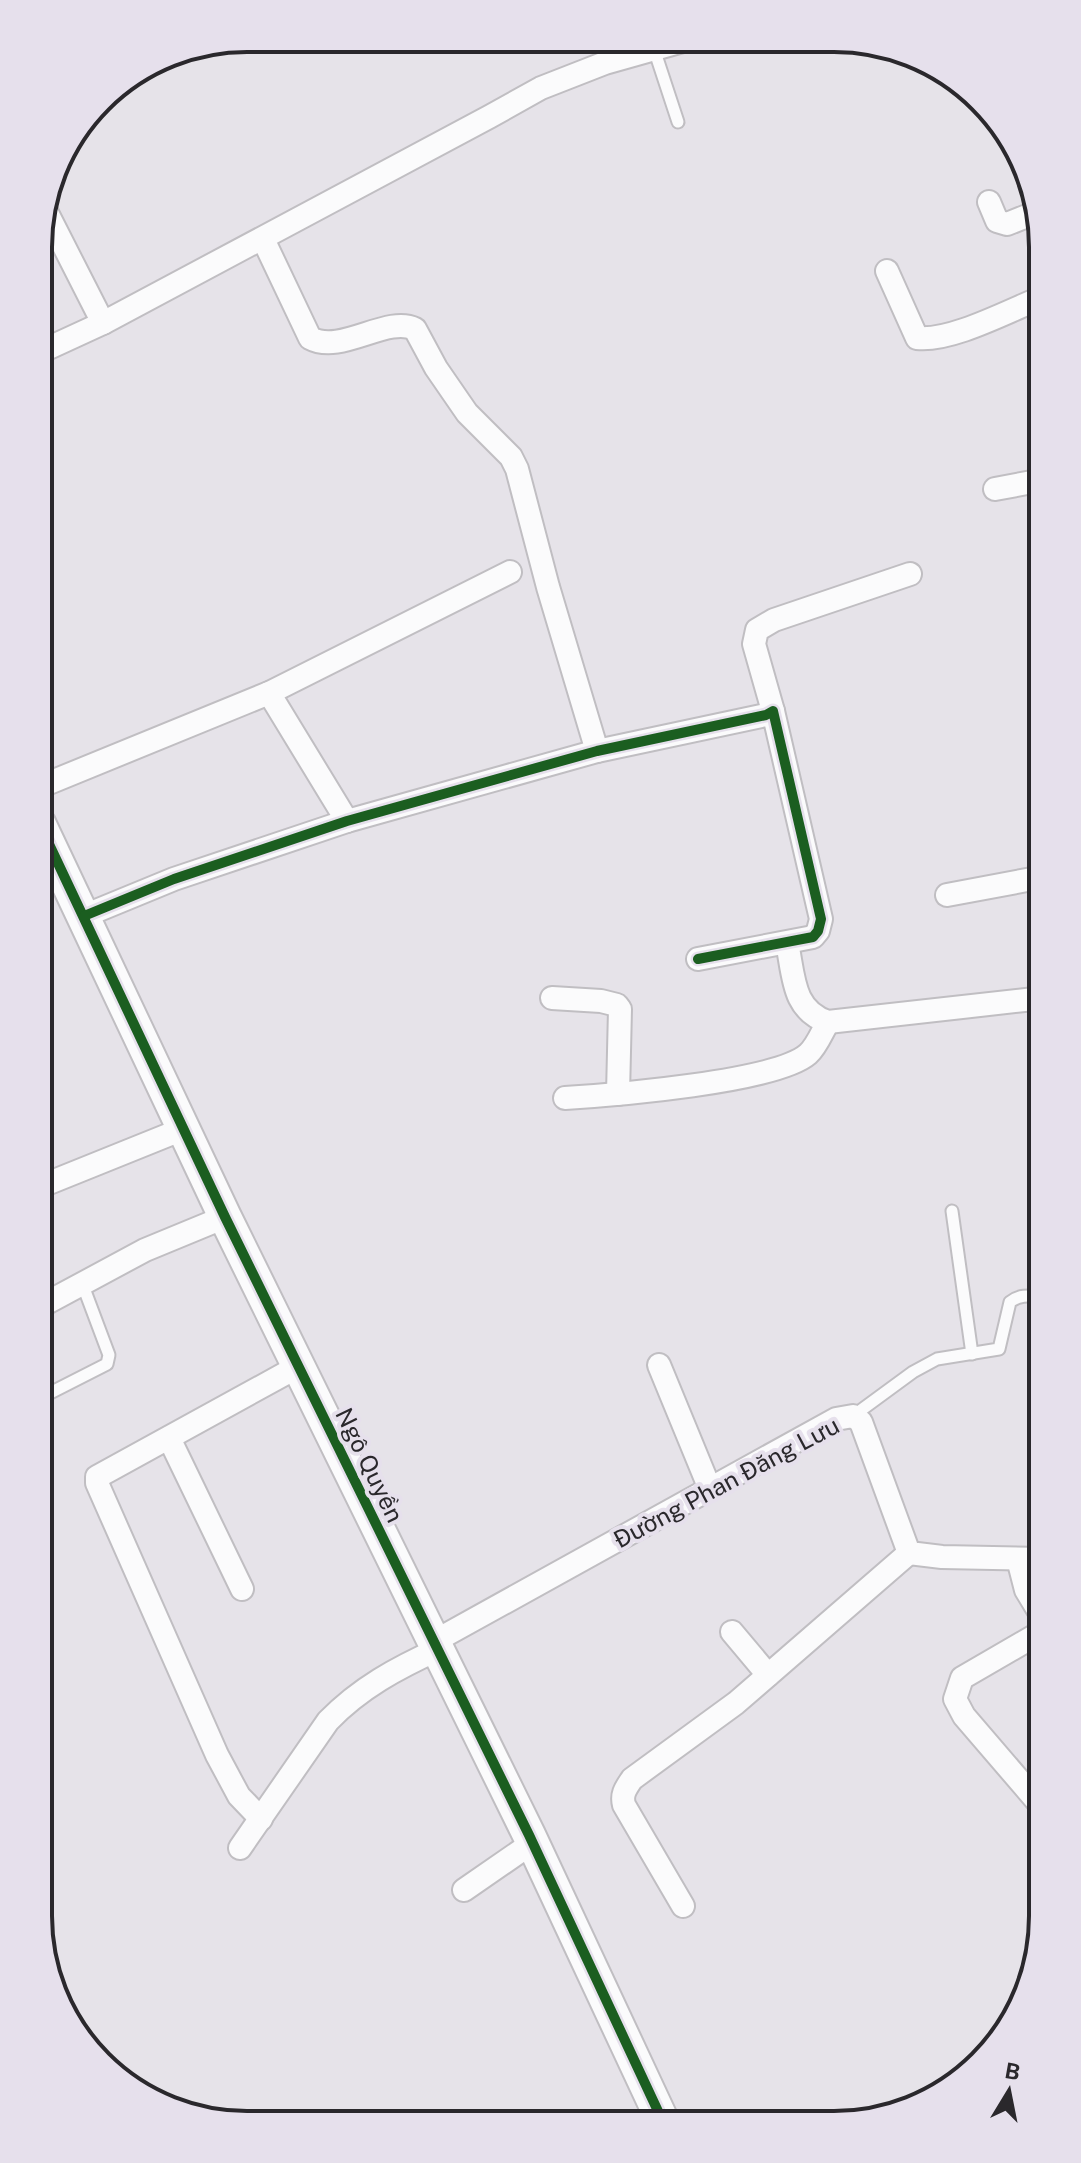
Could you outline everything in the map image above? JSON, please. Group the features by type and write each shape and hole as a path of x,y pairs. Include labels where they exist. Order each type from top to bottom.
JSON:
{"street":[{"path":"52,346 263,239 526,94 641,52"},
{"path":"989,202 997,221 1007,224 1026,216"},
{"path":"53,226 103,323"},
{"path":"263,239 310,338 327,344 399,327 415,329 436,368 467,413 511,457 597,751"},
{"path":"887,271 917,338 931,340 949,335 1029,303"},
{"path":"995,489 1029,483"},
{"path":"52,782 269,693 510,572"},
{"path":"698,959 813,937 821,919 773,711 754,644 757,630 774,620 910,574"},
{"path":"269,693 347,821"},
{"path":"84,916 174,879 347,821 597,751 773,711"},
{"name":"Ngô Quyền","path":"52,850 225,1217 437,1645 658,2111"},
{"path":"947,895 1029,880"},
{"path":"787,943 805,1010 814,1018 828,1022 1029,1000"},
{"path":"552,998 601,1001 617,1005 620,1009 618,1094"},
{"path":"565,1098 618,1094 767,1072 796,1062 810,1053 828,1022"},
{"path":"52,1182 183,1129"},
{"path":"52,1300 145,1250 225,1217"},
{"path":"659,1365 710,1489"},
{"path":"261,1819 239,1796 217,1755 97,1483 100,1474 299,1366"},
{"name":"Đường Phan Đăng Lưu","path":"240,1848 328,1721 344,1704 397,1668 836,1419 853,1416 861,1422 909,1553"},
{"path":"169,1438 242,1589"},
{"path":"683,1906 624,1805 624,1790 632,1779 736,1703 909,1553 1029,1559"},
{"path":"1018,1559 1029,1595"},
{"path":"732,1632 768,1675"},
{"path":"1029,1639 962,1678 955,1699 964,1716 1029,1792"},
{"path":"464,1890 532,1843"}],"lane":[{"path":"669,52 678,122"},
{"path":"952,1211 972,1354"},
{"path":"52,1392 107,1364 109,1355 82,1283"},
{"path":"853,1416 913,1372 937,1359 999,1349 1010,1302 1016,1297 1029,1295"}],"cycle path":[{"path":"84,916 174,879 347,821 597,751 773,711 821,919 818,931 813,937 698,959"},
{"path":"52,851 225,1217 529,1835 658,2111"}]}
